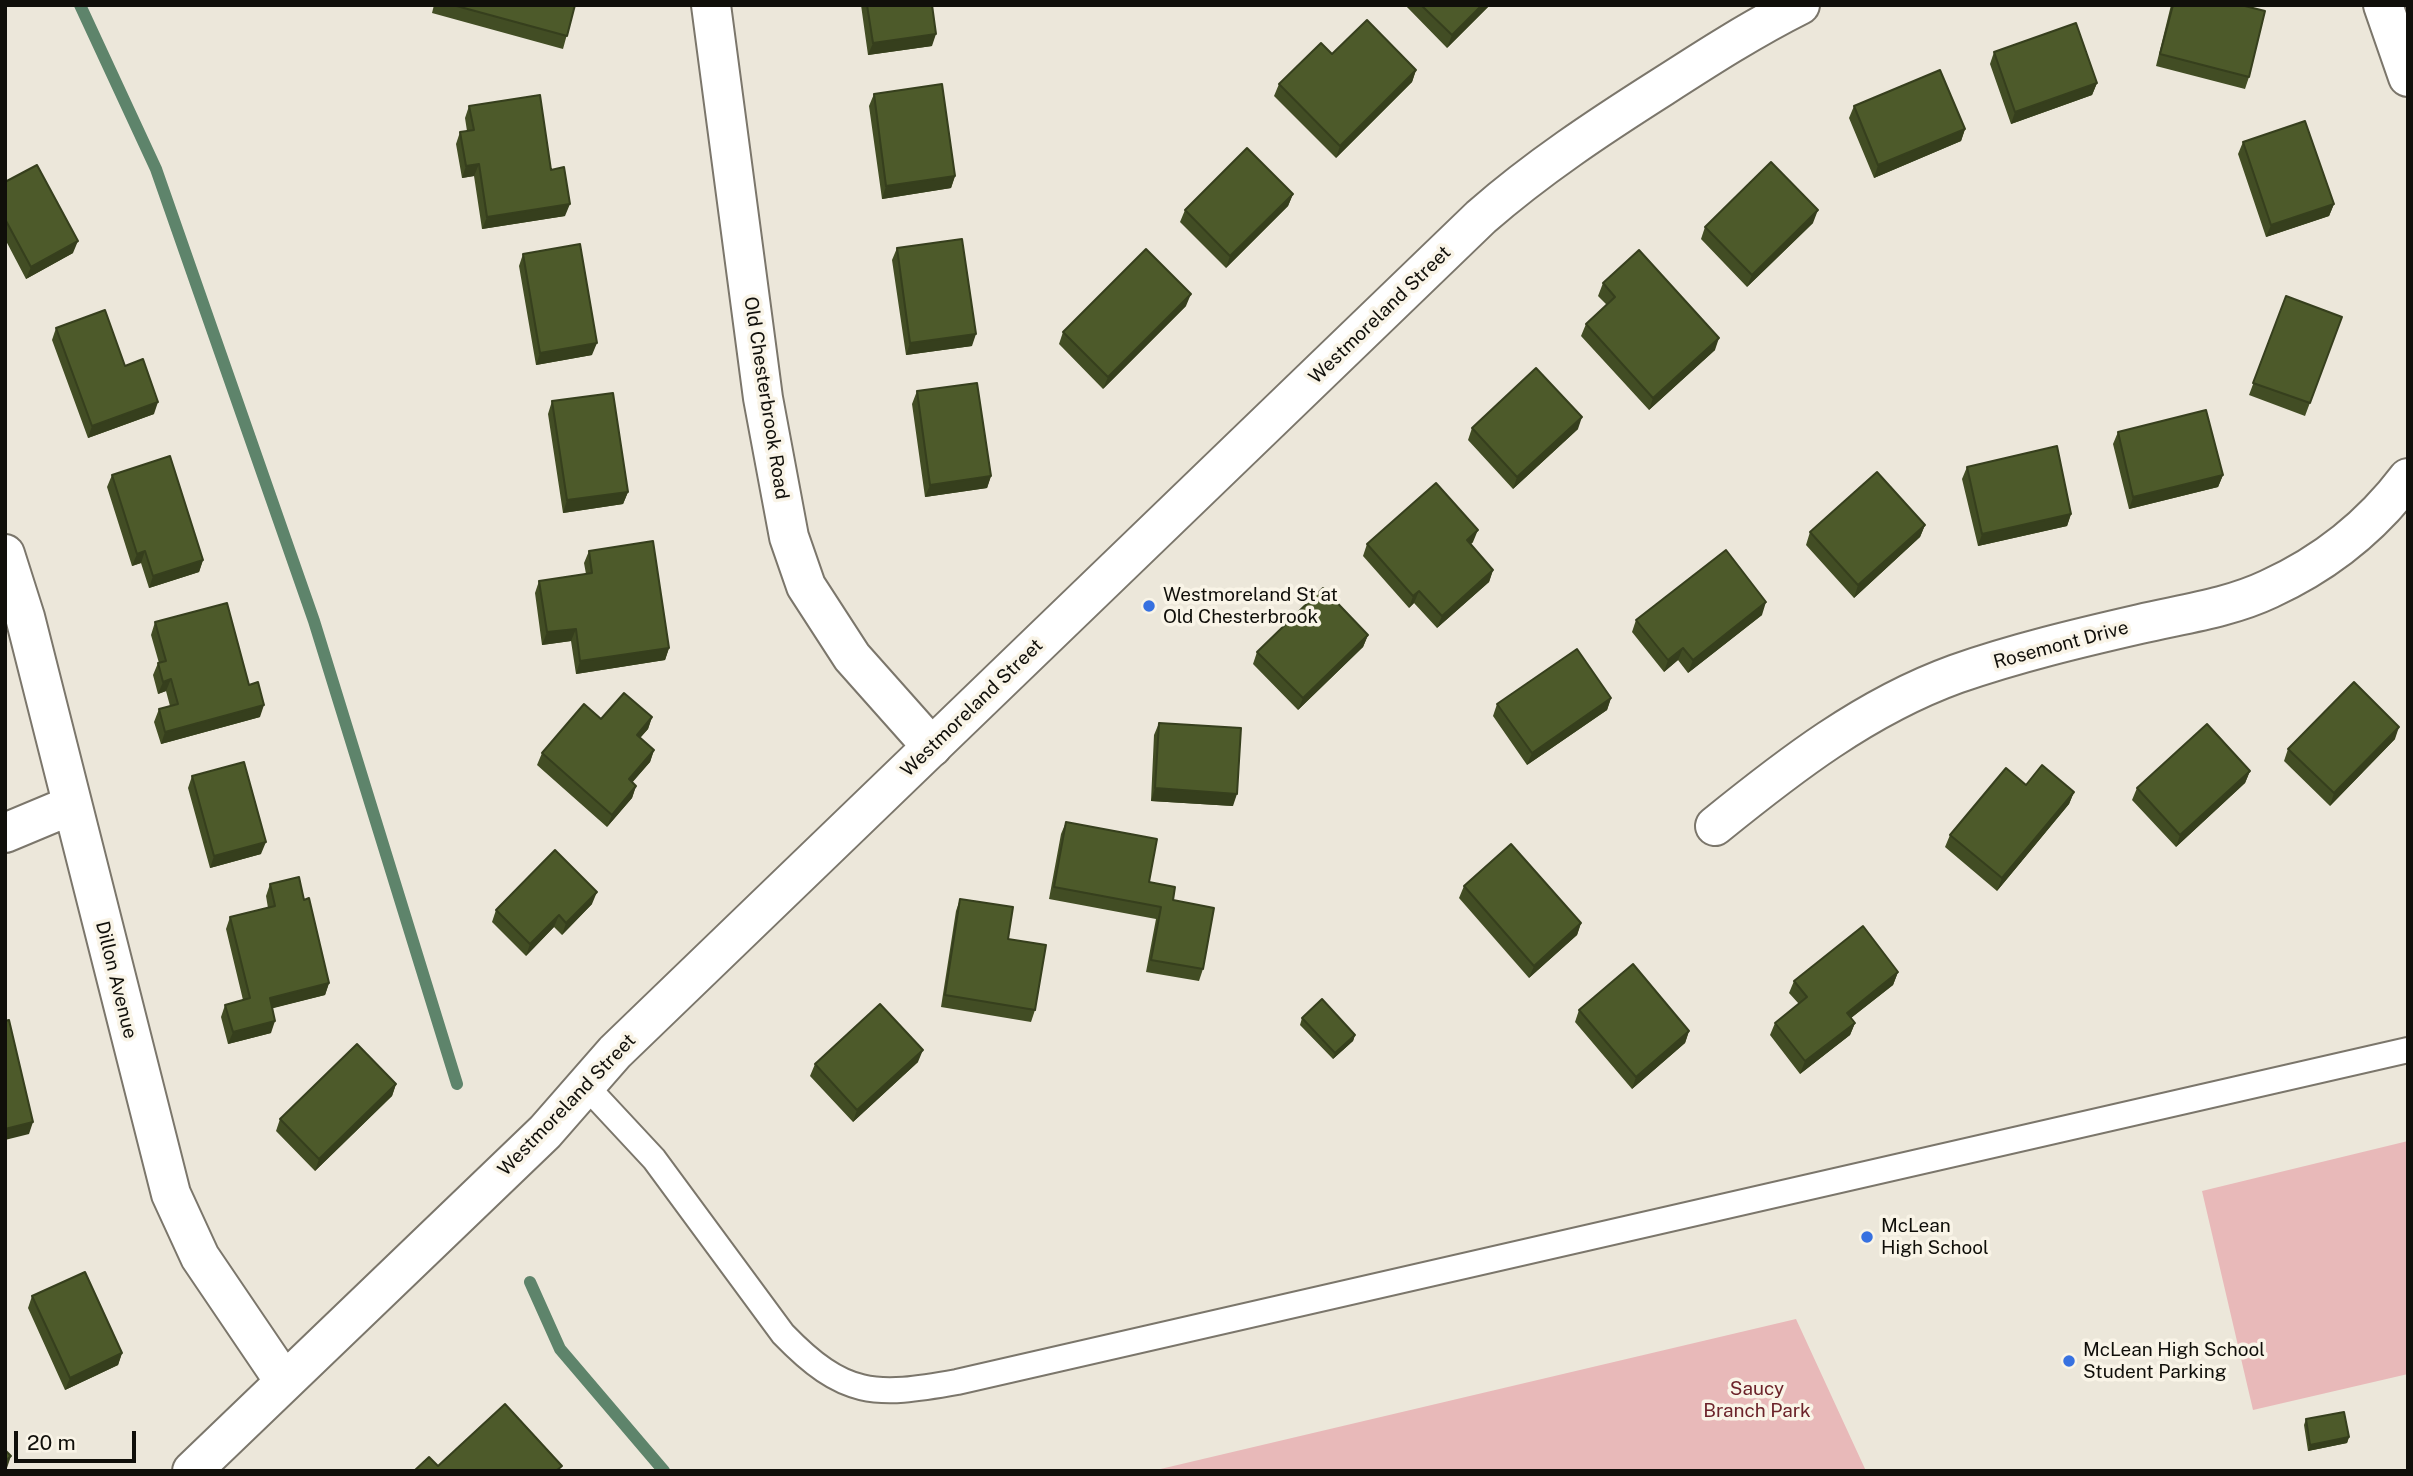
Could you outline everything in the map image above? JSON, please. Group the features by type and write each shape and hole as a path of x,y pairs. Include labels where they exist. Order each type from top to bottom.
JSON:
{"street":[{"name":"Old Chesterbrook Road","path":"711,5 763,398 789,537 806,586 852,657 932,747"},
{"name":"Westmoreland Street","path":"192,1471 545,1132 625,1043 1511,191 1624,111 1723,47 1800,5"},
{"path":"2383,5 2408,78"},
{"name":"Rosemont Drive","path":"1715,826 1805,754 1885,706 1955,674 2083,637 2214,608 2267,590 2323,561 2372,521 2408,478"},
{"name":"Dillon Avenue","path":"5,554 26,617 171,1194 200,1257 284,1381"},
{"path":"5,833 72,805"}],"lane":[{"path":"586,1086 654,1159 783,1334 806,1358 832,1378 852,1385 891,1391 957,1382 2408,1050"}],"green space":[{"path":"2408,1141 2408,1374 2253,1410 2202,1191"},
{"name":"Saucy Branch Park","path":"1796,1319 1866,1471 1152,1471"}],"building":[{"path":"453,5 575,5 567,36"},
{"path":"867,5 932,5 936,34 873,43"},
{"path":"1421,5 1482,5 1452,35"},
{"path":"2173,5 2241,5 2265,11 2249,77 2160,54"},
{"path":"1367,20 1416,70 1340,146 1279,84 1321,43 1332,54"},
{"path":"2076,23 2097,83 2015,112 1994,52"},
{"path":"1940,70 1965,129 1878,165 1854,106"},
{"path":"942,84 955,176 886,186 874,94"},
{"path":"540,95 551,170 564,167 570,204 487,217 479,164 466,166 460,132 474,130 469,106"},
{"path":"2305,121 2334,204 2271,225 2243,142"},
{"path":"1247,148 1293,194 1230,256 1185,210"},
{"path":"1771,162 1818,210 1752,275 1705,227"},
{"path":"37,165 78,241 31,267 5,219 5,182"},
{"path":"962,239 976,334 910,343 897,248"},
{"path":"580,244 597,343 540,353 523,254"},
{"path":"1146,249 1191,294 1108,377 1063,332"},
{"path":"1639,250 1719,338 1653,398 1586,324 1615,297 1603,283"},
{"path":"2286,296 2342,317 2310,403 2253,383"},
{"path":"105,310 125,366 143,359 158,402 92,426 56,328"},
{"path":"1536,368 1582,417 1517,477 1472,428"},
{"path":"977,383 991,476 930,485 917,391"},
{"path":"613,393 628,492 567,500 552,401"},
{"path":"2206,410 2223,475 2133,497 2118,432"},
{"path":"2057,446 2071,514 1982,534 1967,467"},
{"path":"170,456 203,560 153,576 145,551 137,554 112,475"},
{"path":"1877,472 1925,525 1858,585 1810,532"},
{"path":"1436,483 1478,530 1467,540 1493,570 1442,616 1419,591 1413,596 1367,544"},
{"path":"653,541 669,648 580,661 576,629 547,632 539,581 592,573 589,551"},
{"path":"1726,550 1766,602 1693,660 1683,648 1668,660 1636,620"},
{"path":"1323,588 1368,635 1303,698 1257,652"},
{"path":"227,603 249,685 258,682 264,705 165,732 159,709 178,704 171,679 163,682 158,663 166,661 155,622"},
{"path":"1577,649 1611,698 1532,753 1497,704"},
{"path":"2354,682 2399,727 2334,793 2288,749"},
{"path":"624,693 652,717 637,735 654,750 629,779 636,786 612,815 542,753 584,704 601,719"},
{"path":"1159,723 1241,728 1237,794 1155,788"},
{"path":"2207,724 2250,771 2180,835 2137,788"},
{"path":"244,762 266,842 214,856 192,776"},
{"path":"2042,765 2074,792 2002,878 1950,835 2006,768 2026,785"},
{"path":"1066,822 1157,839 1149,882 1175,887 1173,900 1214,908 1203,969 1151,960 1161,907 1054,887"},
{"path":"1511,844 1581,923 1534,966 1464,886"},
{"path":"555,850 597,892 566,923 559,915 530,944 496,910"},
{"path":"299,877 304,900 309,898 329,983 270,998 275,1021 233,1032 225,1005 250,998 230,917 275,906 270,884"},
{"path":"960,899 1013,907 1008,939 1046,945 1035,1010 945,995"},
{"path":"1863,926 1898,972 1847,1013 1855,1023 1805,1061 1775,1023 1807,997 1794,981"},
{"path":"1633,964 1689,1031 1636,1077 1579,1010"},
{"path":"1322,999 1355,1035 1335,1053 1302,1018"},
{"path":"880,1004 923,1050 857,1110 815,1064"},
{"path":"9,1020 33,1122 5,1129 5,1021"},
{"path":"357,1044 396,1084 319,1159 280,1119"},
{"path":"85,1272 122,1353 70,1378 32,1296"},
{"path":"505,1404 562,1466 556,1471 414,1471 429,1457 438,1466"},
{"path":"2344,1412 2349,1437 2310,1445 2306,1419"},
{"path":"5,1450 11,1456 5,1461"}],"waterway":[{"path":"80,5 156,169 314,621 457,1084"},
{"path":"530,1282 560,1349 664,1471"}],"place":[{"name":"Westmoreland St at Old Chesterbrook","path":"1149,606"},
{"name":"McLean High School","path":"1867,1237"},
{"name":"McLean High School Student Parking","path":"2069,1361"}]}
